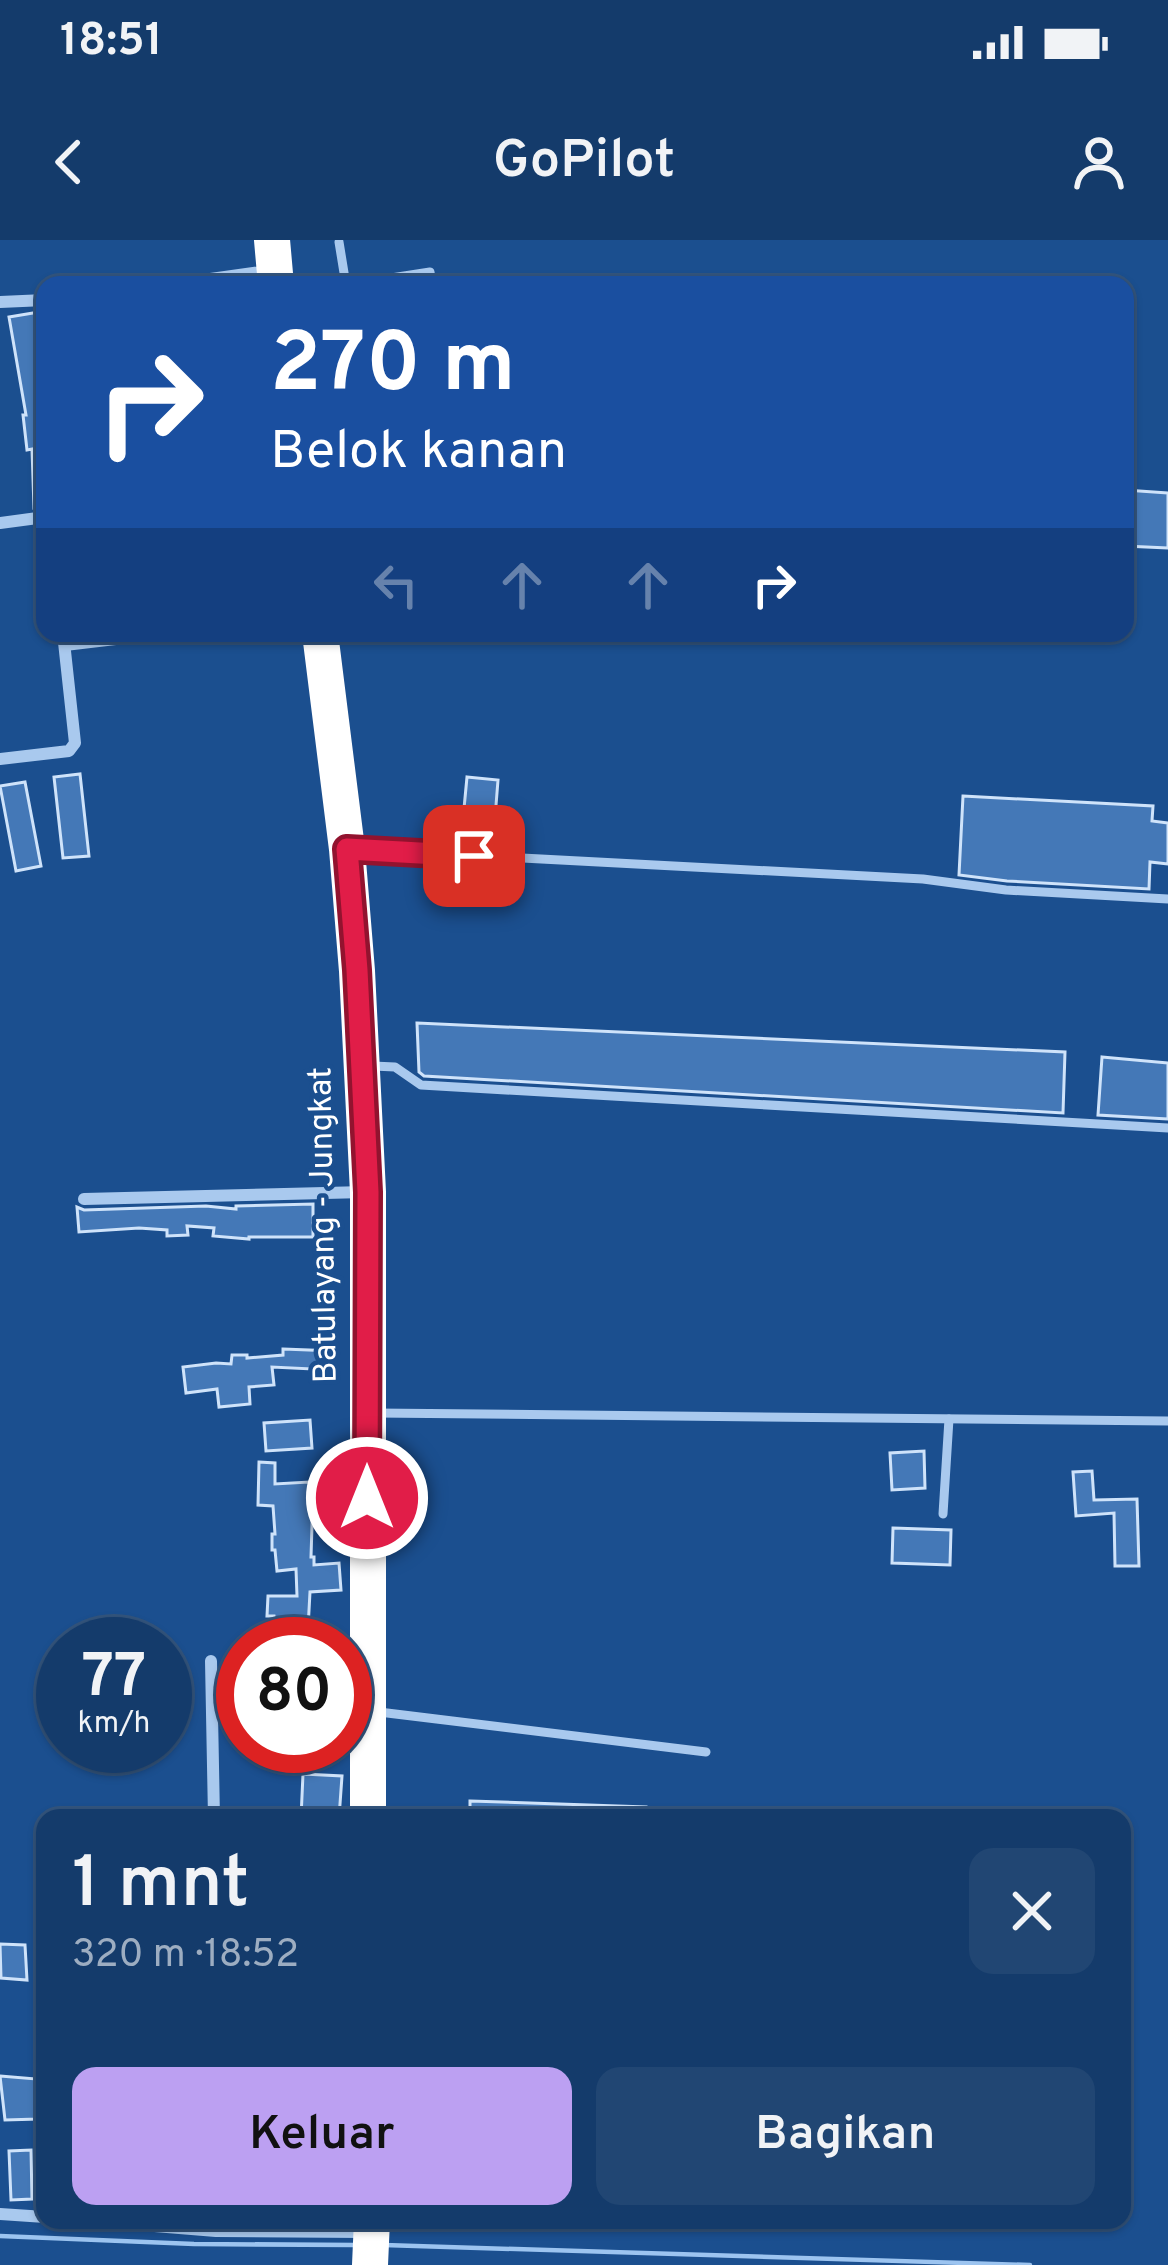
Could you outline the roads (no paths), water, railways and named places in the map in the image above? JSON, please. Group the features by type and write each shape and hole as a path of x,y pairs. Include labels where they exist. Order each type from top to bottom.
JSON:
{"highway":[{"name":"Batulayang - Jungkat","path":"321,642 347,849 368,1192 368,1617"},
{"name":"Batulayang - Jungkat","path":"368,1773 368,1809"}],"street":[{"path":"233,276 268,267"},
{"path":"0,302 36,300"},
{"path":"0,523 36,518"},
{"path":"0,759 73,748 64,642"},
{"path":"84,1198 368,1192"},
{"path":"211,1661 214,1809"},
{"path":"0,2213 36,2216"},
{"path":"252,2229 371,2242"}],"lane":[{"path":"339,242 345,276"},
{"path":"404,276 430,272 431,276"},
{"path":"347,849 922,879 1006,890 1168,899"},
{"path":"362,1069 395,1067 421,1084 1168,1128"},
{"path":"367,1413 1168,1421"},
{"path":"943,1514 949,1419"},
{"path":"372,1710 706,1752"}],"waterway":[{"path":"0,2236 354,2245"},
{"path":"384,2245 1030,2265"}]}
